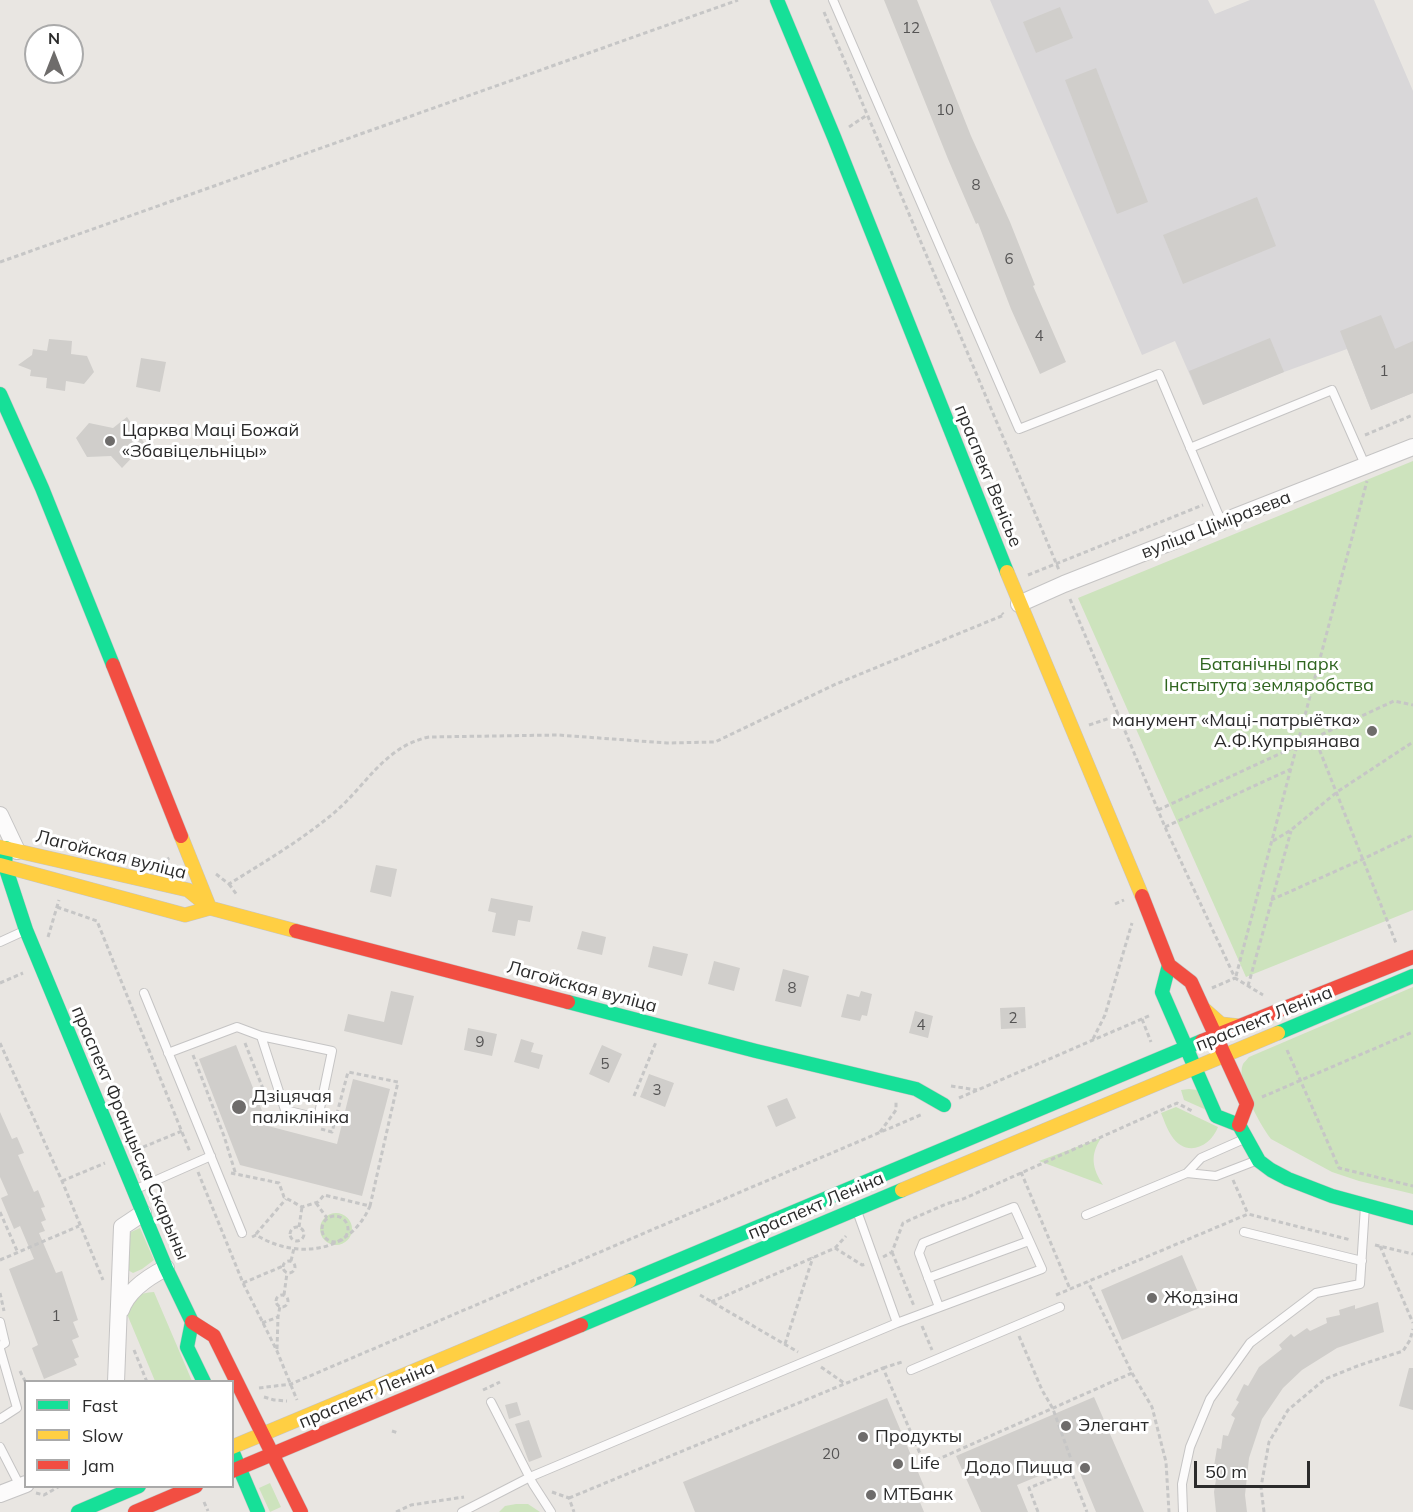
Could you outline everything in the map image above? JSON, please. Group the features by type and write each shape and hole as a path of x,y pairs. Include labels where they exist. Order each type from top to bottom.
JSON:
{"main road":[{"name":"праспект Венісье","path":"777,0 834,137 1019,604 1169,965 1191,982 1246,1104"},
{"path":"0,394 42,488 210,908"},
{"name":"праспект Францыска Скарыны","path":"6,845 6,867 26,930 166,1268 192,1322 188,1347 203,1380"},
{"name":"Лагойская вуліца","path":"6,845 188,890 210,908 756,1052 916,1089 944,1105"},
{"name":"Лагойская вуліца","path":"6,867 185,915 210,908"},
{"name":"праспект Леніна","path":"234,1448 1216,1035 1413,957"},
{"path":"1169,965 1162,992 1216,1116 1239,1125 1258,1160 1270,1170 1291,1180 1365,1206 1413,1218"},
{"name":"праспект Леніна","path":"236,1469 1413,976"},
{"path":"1204,1009 1221,1024 1239,1026"},
{"path":"1239,1125 1246,1104"},
{"path":"192,1322 214,1336 301,1512"},
{"path":"236,1469 258,1512"},
{"path":"78,1512 134,1488"},
{"path":"135,1512 191,1488"}],"street":[{"name":"вуліца Ціміразева","path":"1019,604 1064,584 1413,447"},
{"path":"0,815 6,845"},
{"path":"116,1380 122,1227 143,1213"},
{"path":"119,1317 125,1298 152,1275 166,1268"},
{"path":"0,1494 23,1485"}],"lane":[{"path":"833,0 1018,429 1159,374 1222,523"},
{"path":"1190,448 1332,390 1369,466"},
{"path":"0,942 26,930"},
{"path":"144,993 244,1236"},
{"path":"168,1053 237,1027 261,1036 332,1052 318,1118 285,1110 261,1036"},
{"path":"1086,1215 1187,1173 1201,1158 1246,1137"},
{"path":"133,1190 211,1156"},
{"path":"1187,1173 1216,1176 1258,1160"},
{"path":"849,1189 897,1323"},
{"path":"1183,1512 1182,1484 1190,1447 1210,1400 1250,1343 1316,1293 1360,1284 1365,1206"},
{"path":"462,1512 530,1477 897,1323 1042,1269 1014,1208 923,1243 919,1252 939,1307"},
{"path":"1244,1232 1362,1261"},
{"path":"928,1278 1029,1241"},
{"path":"911,1370 1060,1306"},
{"path":"0,1322 5,1343 0,1348 17,1408 0,1419"},
{"path":"491,1402 551,1512"},
{"path":"0,1447 23,1485"}],"path":[{"path":"0,262 738,0"},
{"path":"823,10 1165,827 1235,978 1263,995"},
{"path":"1361,436 1413,416"},
{"path":"1235,978 1369,466"},
{"path":"1011,582 1056,562 1213,501"},
{"path":"209,869 229,884 302,838 332,815 386,758 403,745 415,740 429,737 558,735 667,743 715,742 836,684 1004,615 1000,607"},
{"path":"1158,810 1394,701 1413,705"},
{"path":"1073,731 1119,715"},
{"path":"1314,736 1396,943"},
{"path":"1272,842 1291,830 1336,792 1413,742"},
{"path":"1165,827 1291,769"},
{"path":"1248,986 1291,830"},
{"path":"1272,900 1413,835"},
{"path":"150,862 160,864 185,847"},
{"path":"0,983 40,966 64,882"},
{"path":"57,907 97,921 243,1283 277,1351 300,1407"},
{"path":"1092,1040 1105,1015 1134,917"},
{"path":"1196,994 1235,978"},
{"path":"291,1384 1168,1007"},
{"path":"634,1096 655,1046 660,1026"},
{"path":"1246,1104 1413,1032"},
{"path":"0,1043 62,1181 106,1287"},
{"path":"1300,1081 1339,1168 1413,1186"},
{"path":"879,1133 896,1110 895,1097"},
{"path":"835,1248 862,1265 875,1261 892,1252 903,1223 963,1199 1177,1103 1198,1114"},
{"path":"199,1174 215,1167 236,1175 279,1183 286,1199 302,1207 299,1227"},
{"path":"1021,1172 1070,1289 1248,1214 1296,1227"},
{"path":"256,1235 286,1199"},
{"path":"316,1203 327,1218"},
{"path":"244,1236 256,1235 275,1245 294,1248 321,1248 343,1240 358,1227 370,1206"},
{"path":"0,1212 18,1252"},
{"path":"336,1215 347,1223 348,1232 343,1240 335,1242 324,1237 322,1224 327,1218 336,1215"},
{"path":"0,1260 80,1226"},
{"path":"299,1227 303,1230 304,1235 300,1241 295,1241 289,1234 293,1228 299,1227"},
{"path":"844,1383 785,1344 711,1302 835,1248 849,1234"},
{"path":"291,1261 295,1241"},
{"path":"228,1247 237,1243"},
{"path":"1380,1246 1413,1323"},
{"path":"892,1252 932,1350"},
{"path":"785,1344 813,1257"},
{"path":"243,1283 291,1261"},
{"path":"287,1273 292,1273 295,1268 291,1261"},
{"path":"280,1306 285,1306 288,1301 284,1295 287,1273 283,1266"},
{"path":"1088,1282 1132,1373 1152,1407 1166,1462 1169,1512"},
{"path":"277,1351 280,1306 276,1298 284,1295"},
{"path":"262,1323 278,1317"},
{"path":"1014,1326 1042,1390 1053,1409 1072,1462 1071,1471 1088,1512"},
{"path":"1264,1512 1261,1487 1269,1442 1288,1410 1325,1379 1403,1351 1410,1340 1413,1329"},
{"path":"569,1498 883,1368 925,1465 1132,1373"},
{"path":"257,1388 264,1396 274,1400 297,1400"},
{"path":"392,1431 398,1433"},
{"path":"1038,1512 1029,1488 1071,1471"}],"shaded area":[{"path":"990,0 1208,0 1215,14 1250,0 1374,0 1413,91 1413,393 1371,410 1347,349 1203,405 1175,341 1142,355"}],"green space":[{"name":"Батанічны парк Інстытута земляробства","path":"1413,461 1413,910 1246,977 1078,598"},
{"path":"1413,987 1413,1194 1332,1172 1271,1139 1256,1114 1243,1081 1241,1072 1243,1064 1249,1057"},
{"path":"1181,1090 1197,1090 1211,1112 1184,1100"},
{"path":"1176,1107 1218,1127 1209,1140 1197,1148 1183,1146 1177,1142 1161,1113"},
{"path":"1101,1138 1095,1150 1094,1162 1096,1173 1103,1185 1039,1161"},
{"path":"336,1213 348,1217 352,1229 348,1241 336,1245 324,1241 320,1229 324,1217"},
{"path":"140,1228 154,1260 133,1273 126,1269 128,1240 131,1232"},
{"path":"154,1292 192,1380 155,1380 127,1314 132,1300"},
{"path":"270,1483 281,1507 270,1512 259,1488"},
{"path":"528,1504 540,1512 499,1512 505,1506"}],"building":[{"path":"884,0 917,0 971,136 1010,222 1035,285 1033,286 1066,362 1040,374 1011,309 978,223 976,224 948,159"},
{"path":"1060,7 1073,38 1036,53 1023,22"},
{"path":"1096,68 1148,202 1117,214 1065,80"},
{"path":"1257,197 1276,246 1183,284 1163,235"},
{"path":"1381,315 1395,349 1413,341 1413,393 1371,410 1340,331"},
{"path":"1270,338 1284,372 1203,405 1189,371"},
{"path":"49,339 72,341 71,354 87,356 94,372 84,384 66,381 65,391 46,388 47,378 30,376 31,370 18,365 32,355 33,349 47,351"},
{"path":"141,358 166,362 160,392 136,387"},
{"name":"Царква Маці Божай «Збавіцельніцы»","path":"127,417 145,444 122,468 111,456 87,457 76,438 89,423 113,428"},
{"path":"376,865 397,869 391,897 370,892"},
{"path":"491,898 533,906 530,922 518,920 515,936 492,932 496,913 488,911"},
{"path":"582,931 606,937 602,955 577,949"},
{"path":"653,946 688,954 682,976 648,967"},
{"path":"714,961 740,968 734,991 708,984"},
{"path":"783,969 809,976 801,1007 775,1001"},
{"path":"391,991 414,996 402,1045 344,1031 348,1014 384,1022"},
{"path":"861,991 872,994 867,1016 862,1015 860,1021 841,1017 847,994 859,997"},
{"path":"1025,1007 1026,1028 1001,1029 1000,1008"},
{"path":"915,1011 933,1016 928,1038 909,1033"},
{"path":"468,1028 497,1034 492,1056 464,1050"},
{"path":"521,1039 534,1043 531,1052 543,1055 539,1069 514,1062"},
{"name":"Дзіцячая паліклініка","path":"236,1045 268,1126 337,1144 353,1079 390,1089 362,1196 240,1165 199,1059"},
{"path":"602,1045 622,1054 609,1083 589,1074"},
{"path":"649,1074 674,1083 665,1107 640,1097"},
{"path":"787,1098 796,1118 776,1127 767,1106"},
{"path":"0,1112 12,1139 17,1137 24,1153 18,1155 34,1192 38,1190 45,1207 41,1208 46,1220 41,1222 45,1231 39,1233 56,1273 62,1271 78,1320 73,1322 79,1337 72,1340 79,1357 74,1359 77,1365 44,1379 32,1348 38,1345 9,1269 34,1259 20,1226 14,1229 1,1198 8,1195 0,1177"},
{"name":"Жодзіна","path":"1182,1255 1204,1306 1122,1340 1101,1290"},
{"path":"1378,1302 1384,1332 1337,1348 1302,1370 1283,1388 1262,1419 1249,1458 1245,1495 1247,1512 1216,1512 1214,1492 1218,1467 1214,1466 1217,1448 1221,1449 1223,1435 1228,1436 1235,1418 1231,1415 1239,1402 1236,1400 1244,1384 1248,1386 1259,1367 1282,1349 1279,1345 1291,1334 1294,1337 1307,1328 1310,1331 1327,1323 1326,1318 1340,1315 1339,1310 1355,1305 1355,1309"},
{"path":"1409,1368 1413,1368 1413,1410 1399,1406"},
{"name":"Элегант","path":"1094,1397 1144,1512 1096,1512 1075,1461 1017,1485 1028,1512 981,1512 956,1456"},
{"path":"887,1398 926,1491 917,1495 924,1512 695,1512 683,1482"},
{"path":"517,1402 521,1415 509,1419 505,1405"},
{"path":"529,1420 542,1457 529,1462 515,1424"}],"traffic: fast":[{"path":"777,0 1007,572"},
{"path":"0,394 42,488 113,665"},
{"path":"6,848 5,866 26,930 166,1268 192,1322 187,1347 203,1380"},
{"path":"1169,965 1162,992 1216,1116 1239,1125 1259,1161 1288,1179 1332,1196 1413,1218"},
{"path":"1278,1033 1413,976"},
{"path":"568,1002 756,1051 916,1089 944,1105"},
{"path":"629,1281 1202,1041"},
{"path":"581,1325 902,1190"},
{"path":"234,1455 258,1512"},
{"path":"78,1512 134,1488"}],"traffic: slow":[{"path":"1007,572 1142,896"},
{"path":"181,836 209,906"},
{"path":"0,847 188,890 210,908 296,931"},
{"path":"0,865 185,915 210,908"},
{"path":"1204,1009 1221,1024 1239,1026"},
{"path":"902,1190 1278,1033"},
{"path":"234,1446 629,1281"}],"traffic: jam":[{"path":"113,665 181,836"},
{"path":"1142,896 1169,965 1191,982 1247,1104 1239,1125"},
{"path":"296,931 568,1002"},
{"path":"1202,1041 1413,957"},
{"path":"192,1322 214,1336 301,1512"},
{"path":"234,1470 581,1325"},
{"path":"135,1512 191,1488"}],"place":[{"name":"Царква Маці Божай «Збавіцельніцы»","path":"110,441"},
{"name":"манумент «Маці-патрыётка» А.Ф.Купрыянава","path":"1372,731"},
{"name":"Дзіцячая паліклініка","path":"239,1107"},
{"name":"Жодзіна","path":"1152,1298"},
{"name":"Элегант","path":"1066,1426"},
{"name":"Продукты","path":"863,1437"},
{"name":"Life","path":"898,1464"},
{"name":"Додо Пицца","path":"1085,1468"},
{"name":"МТБанк","path":"871,1495"}]}
